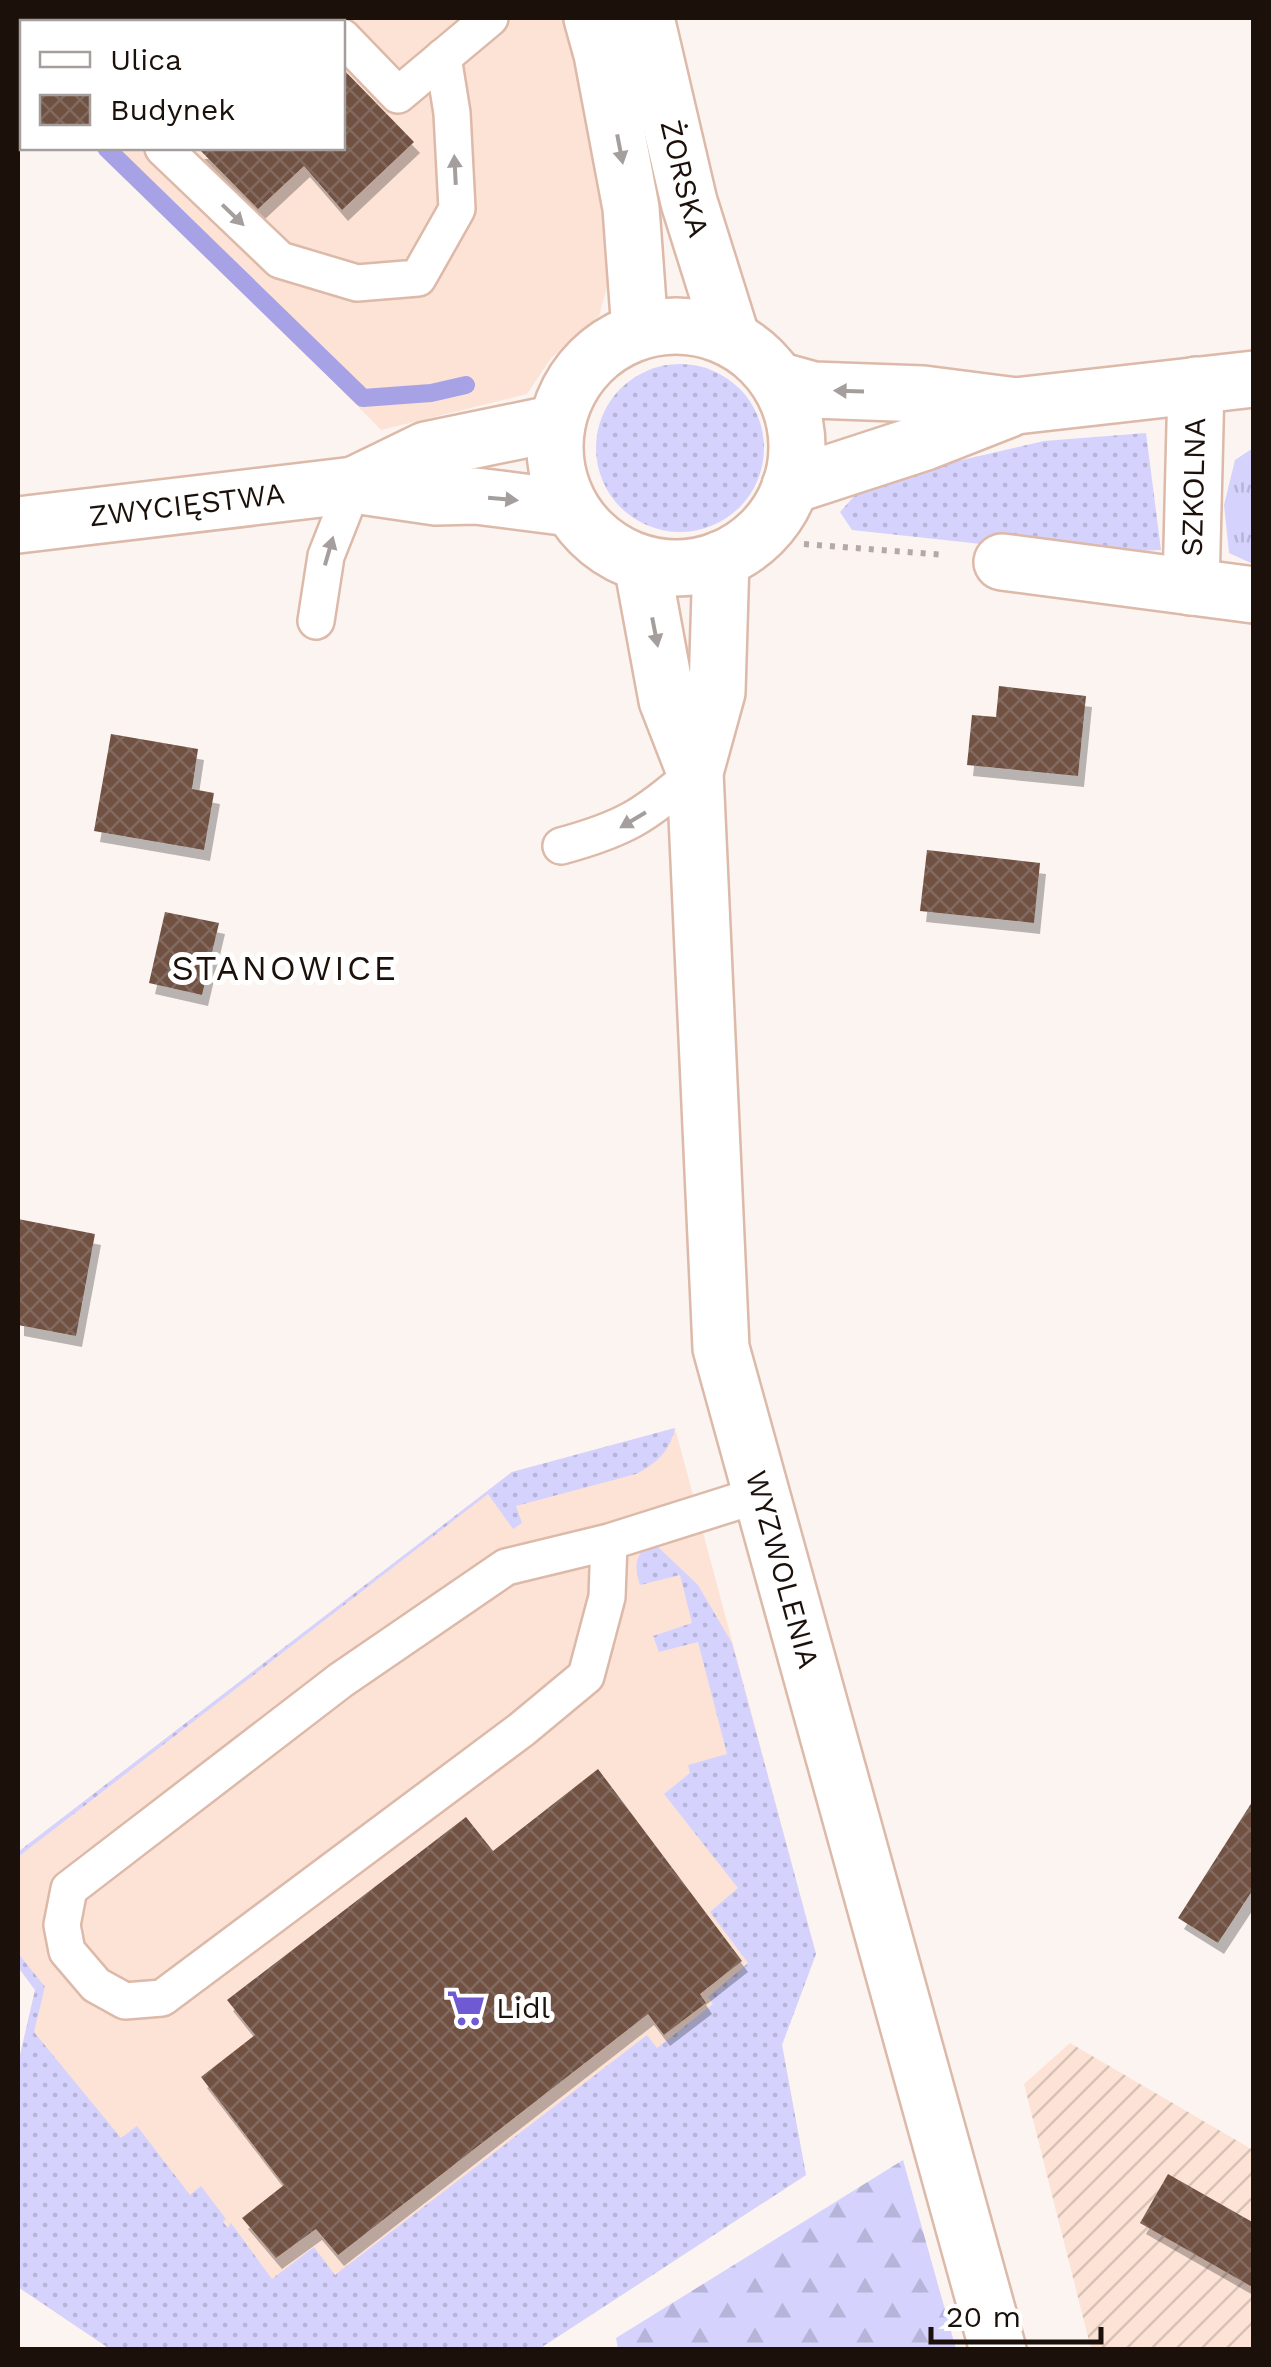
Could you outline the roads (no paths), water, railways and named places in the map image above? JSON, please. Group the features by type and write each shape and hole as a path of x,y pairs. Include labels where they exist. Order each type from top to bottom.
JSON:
{"main road":[{"name":"ŻORSKA","path":"600,19 631,208 640,331"},
{"name":"ŻORSKA","path":"600,19 689,202 732,340"},
{"path":"671,326 703,328 732,340 757,358 777,380 790,404 796,431 796,459 790,486 782,504 739,548 695,566 668,568 642,564 601,542 570,508 559,481 554,452 556,422 573,382 602,350 640,331 671,326"},
{"path":"777,380 813,390 922,394 1016,406 1254,378"},
{"name":"SZKOLNA","path":"1191,588 1196,385"},
{"path":"790,486 925,442 1016,406"},
{"name":"ZWYCIĘSTWA","path":"354,484 426,450 556,422"},
{"name":"ZWYCIĘSTWA","path":"18,525 354,484 436,497 493,498 570,508"},
{"name":"WYZWOLENIA","path":"694,772 717,692 739,548"},
{"name":"SZKOLNA","path":"1002,562 1254,595"},
{"name":"WYZWOLENIA","path":"642,564 667,700 694,772 720,1348 998,2350"}],"lane":[{"path":"345,40 398,95 477,22"},
{"path":"165,150 280,260 356,282 418,278 457,208 452,113 443,57"},
{"path":"316,621 326,556 354,484"},
{"path":"561,846 612,832 639,818 694,772"},
{"path":"610,1542 608,1596 586,1676 521,1730 162,1998 125,2001 96,1985 67,1951 62,1925 68,1888 248,1749 440,1609 506,1567 610,1542 761,1494"}],"waterway":[{"path":"108,150 363,398 431,393 466,385"}],"place":[{"name":"Lidl","path":"466,2008"}],"district":[{"name":"STANOWICE","path":"285,968"}]}
